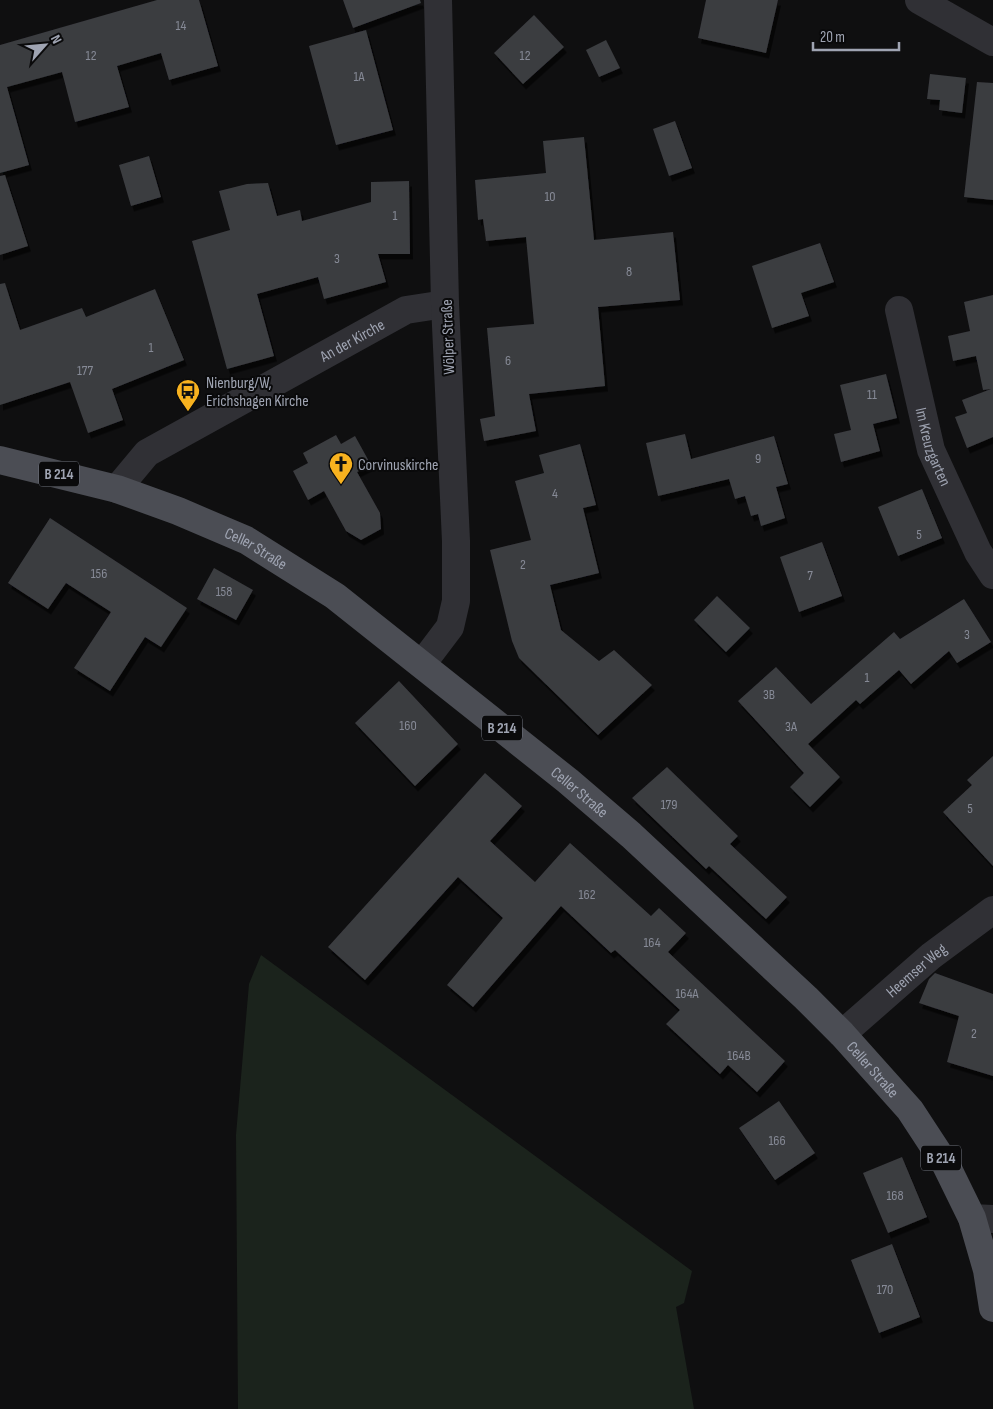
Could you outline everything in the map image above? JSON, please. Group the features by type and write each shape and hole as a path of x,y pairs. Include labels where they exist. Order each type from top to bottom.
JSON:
{"main road":[{"name":"Celler Straße","path":"0,460 118,489 178,511 246,540 335,596 568,781 631,835 744,939 842,1034 910,1110 983,1218 986,1270 993,1308"}],"street":[{"name":"Wölper Straße","path":"422,664 450,627 456,601 456,541 445,304 438,0"},
{"path":"919,0 993,42"},
{"name":"An der Kirche","path":"118,489 147,454 406,310 445,304"},
{"name":"Im Kreuzgarten","path":"899,310 931,450 978,552 993,575"},
{"name":"Heemser Weg","path":"842,1034 932,956 993,910"}],"shaded area":[{"path":"261,955 692,1271 684,1303 676,1307 694,1409 238,1409 236,1135 249,984"}],"building":[{"path":"157,0 199,0 218,66 169,80 161,53 117,66 129,107 75,122 62,72 7,87 29,165 0,173 0,45"},
{"path":"343,0 420,0 421,3 353,28"},
{"path":"706,0 778,0 766,53 698,38"},
{"path":"534,15 564,47 523,84 494,53"},
{"path":"366,30 393,130 336,145 309,46"},
{"path":"606,40 620,68 599,77 586,50"},
{"path":"930,74 966,78 962,113 939,110 940,100 927,99"},
{"path":"977,82 993,83 993,200 964,197"},
{"path":"675,121 692,168 669,176 653,129"},
{"path":"584,137 594,240 673,232 680,300 598,307 605,386 529,394 536,431 484,441 480,419 495,416 487,328 534,324 526,237 486,241 483,219 478,220 475,180 546,173 543,141"},
{"path":"149,156 161,197 131,206 119,165"},
{"path":"5,175 28,246 0,255 0,176"},
{"path":"409,181 410,254 378,254 386,282 324,299 318,277 257,294 274,356 227,369 192,241 230,230 219,191 247,184 268,183 277,216 300,210 302,221 371,202 371,182"},
{"path":"820,243 834,282 801,293 809,316 772,328 752,266"},
{"path":"5,283 20,330 82,308 86,317 155,289 184,360 112,389 123,420 88,433 70,382 0,405 0,284"},
{"path":"993,295 993,437 967,448 955,417 967,413 962,400 991,389 983,390 976,356 953,361 948,336 970,331 964,302"},
{"path":"886,374 897,418 873,424 880,451 841,462 834,434 851,430 840,385"},
{"path":"685,434 691,459 774,436 788,484 776,487 785,518 761,526 758,514 751,516 745,496 735,499 729,479 658,496 646,443"},
{"path":"336,435 341,444 355,436 371,465 357,472 380,513 381,529 361,540 346,531 324,491 308,500 293,471 308,463 303,453"},
{"path":"580,444 596,505 583,508 599,573 550,585 561,630 599,661 614,650 652,685 598,735 519,658 512,641 490,550 531,540 515,481 544,473 539,455"},
{"path":"922,489 942,538 898,556 878,507"},
{"path":"50,518 187,608 161,647 145,637 110,691 74,668 111,612 66,583 48,609 8,583"},
{"path":"822,542 842,596 799,612 780,557"},
{"path":"214,568 253,590 236,620 197,599"},
{"path":"717,596 750,628 726,652 694,620"},
{"path":"964,599 991,642 957,663 949,651 911,684 899,670 860,704 856,700 808,744 840,777 810,807 790,787 804,773 738,701 776,667 811,704 894,632 900,639"},
{"path":"399,681 458,744 415,786 355,723"},
{"path":"993,756 993,866 943,812 972,785 967,780"},
{"path":"667,767 738,836 730,844 787,897 766,919 709,866 706,869 632,798"},
{"path":"485,773 522,806 490,841 535,882 570,843 651,916 659,908 686,933 668,952 785,1061 757,1092 728,1065 720,1074 666,1024 680,1010 615,950 611,953 561,906 473,1007 447,985 503,918 458,877 365,980 328,947"},
{"path":"935,973 993,994 993,1076 947,1062 959,1016 919,1003 929,979"},
{"path":"779,1101 815,1153 775,1180 739,1128"},
{"path":"902,1157 927,1217 888,1233 863,1173"},
{"path":"892,1244 920,1317 879,1333 851,1260"}],"place":[{"name":"Nienburg/W, Erichshagen Kirche","path":"188,412"},
{"name":"Corvinuskirche","path":"341,485"}]}
